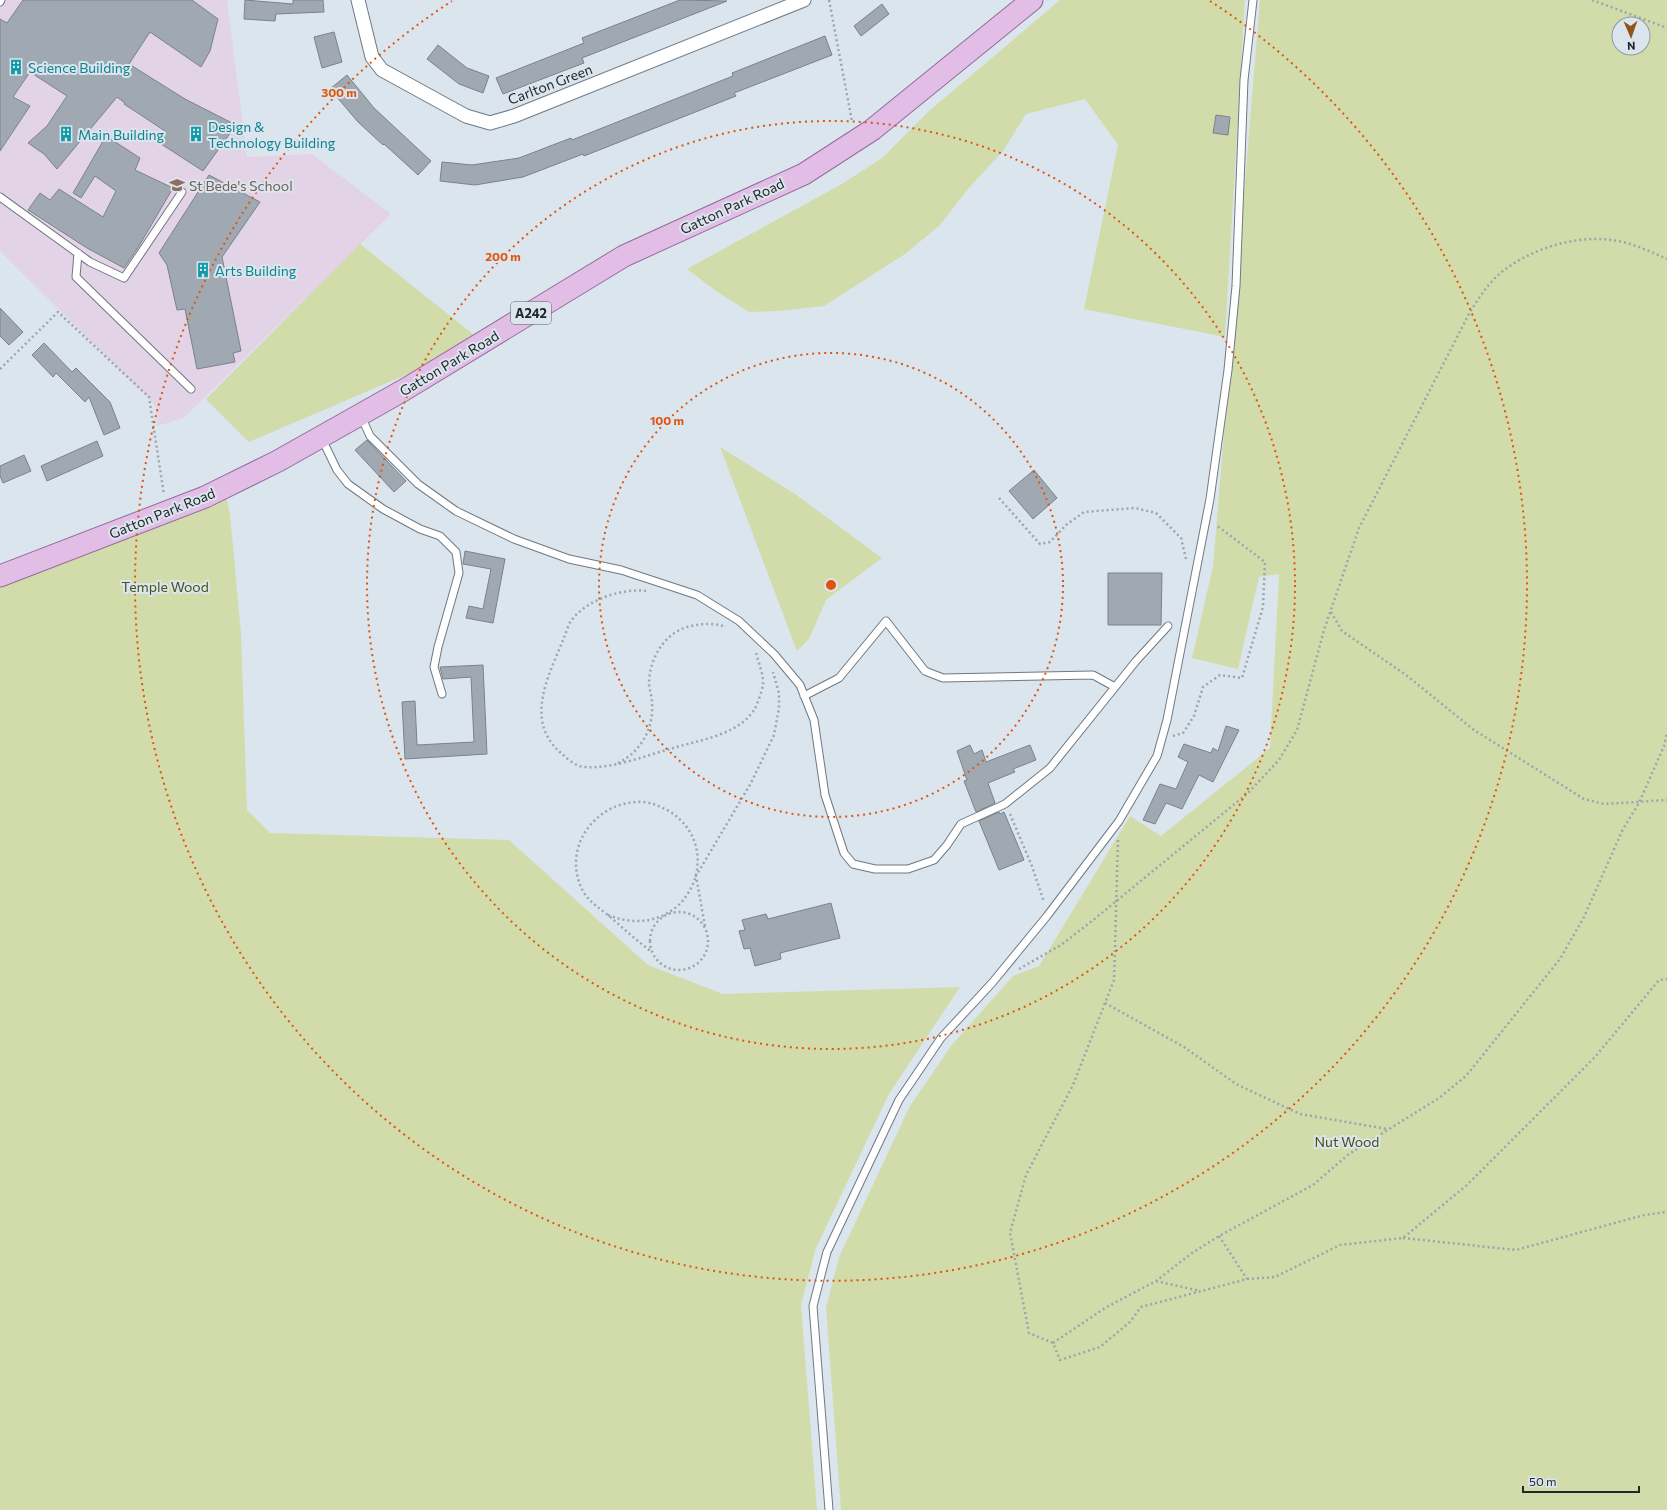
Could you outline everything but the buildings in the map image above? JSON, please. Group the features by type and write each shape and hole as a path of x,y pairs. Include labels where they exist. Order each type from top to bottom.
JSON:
{"main road":[{"name":"Gatton Park Road","path":"0,576 212,494 278,461 404,390 624,256 804,174 872,130 1032,0"}],"street":[{"name":"Carlton Green","path":"358,0 372,58 382,70 466,116 490,123 514,116 804,0"}],"lane":[{"path":"829,1510 813,1306 827,1252 899,1100 941,1038 992,983 1047,916 1119,821 1157,756 1162,738 1206,518 1229,362 1236,286 1244,80 1253,0"},
{"path":"0,196 90,262 124,278 182,192"},
{"path":"78,254 76,277 191,388"},
{"path":"360,414 370,436 418,484 456,511 514,540 569,559 621,570 697,595 739,621 774,654 800,685 814,720 824,795 844,853 853,864 875,870 908,869 934,860 947,845 961,824 1005,804 1050,768 1114,688 1168,626"},
{"path":"321,437 337,470 348,484 383,509 420,529 440,536 456,552 459,573 438,647 434,667 442,694"},
{"path":"804,696 839,678 886,620 925,671 944,678 967,676 998,678 1092,674 1114,688"}],"path":[{"path":"829,0 856,141"},
{"path":"1592,0 1667,28"},
{"path":"1667,259 1644,249 1618,241 1583,239 1536,250 1506,268 1485,289 1470,312 1359,528 1330,614 1342,632 1406,675 1474,730 1584,799 1604,804 1639,803 1667,800"},
{"path":"0,369 58,312 150,397 166,512"},
{"path":"999,498 1040,544 1050,542 1066,525 1084,512 1134,508 1156,513 1181,538 1187,562"},
{"path":"1162,738 1183,733 1194,716 1203,687 1220,675 1242,678 1263,607 1266,562 1206,518"},
{"path":"649,592 638,590 600,599 584,607 571,622 544,689 541,710 541,725 553,747 570,761 582,767 593,767 618,763 724,733 741,723 754,710 763,685 756,648 760,652"},
{"path":"1018,969 1061,945 1248,793 1279,760 1297,730 1324,630 1334,602"},
{"path":"618,763 631,757 647,736 652,719 652,702 649,682 656,653 666,640 678,630 709,624 729,627 723,622"},
{"path":"652,952 650,944 654,928 679,906 689,892 696,876 752,783 774,735 779,708 779,693 772,669"},
{"path":"1053,1343 1105,1308 1156,1281 1192,1253 1219,1236 1313,1185 1349,1154 1439,1098 1466,1076 1560,959 1584,917 1623,829 1639,803 1664,746 1667,732"},
{"path":"628,802 645,802 661,807 676,815 687,828 694,843 697,860 696,876 708,935 706,954 700,962 693,967 683,970 674,970 658,960 652,952 622,929 608,915 595,906 584,892 578,877 576,860 579,843 586,828 598,816 612,807 628,802"},
{"path":"1005,804 1032,866 1047,916"},
{"path":"1119,821 1114,980 1073,1085 1026,1176 1010,1233 1029,1333 1053,1343 1060,1360 1100,1347 1130,1322 1141,1307 1247,1279 1275,1277 1340,1245 1403,1238 1516,1250 1644,1215 1667,1212"},
{"path":"608,915 622,921 637,922 652,921 674,913 691,915 705,926"},
{"path":"1403,1238 1467,1185 1595,1057 1659,980 1667,979"},
{"path":"1105,1003 1184,1047 1236,1084 1300,1114 1388,1129"},
{"path":"1219,1236 1247,1279"},
{"path":"1156,1281 1201,1291"}],"shaded area":[{"name":"St Bede's School","path":"0,0 227,0 247,157 312,154 391,214 184,418 157,426 155,405 0,251"}],"green space":[{"path":"1060,0 1245,0 1225,337 1084,309 1118,145 1085,99 1026,114 1003,151 967,190 940,225 905,254 824,306 779,311 749,312 716,291 687,269 842,184 882,158 928,112"},
{"name":"Nut Wood","path":"1260,0 1667,0 1667,1510 841,1510 826,1308 839,1257 910,1106 951,1046 1013,976 1039,966 1130,816 1161,836 1270,748 1279,574 1259,577 1238,669 1192,658 1213,566"},
{"path":"360,244 483,342 249,442 206,399"},
{"path":"720,447 795,494 882,558 826,600 809,639 797,651"},
{"name":"Temple Wood","path":"224,487 230,514 241,633 247,810 270,833 509,840 648,965 723,994 960,987 889,1094 816,1248 801,1305 817,1510 0,1510 0,576"}],"place":[{"name":"Science Building","path":"16,67"},
{"name":"Main Building","path":"66,134"},
{"name":"Design & Technology Building","path":"196,134"},
{"name":"St Bede's School","path":"177,185"},
{"name":"Arts Building","path":"203,270"}]}
